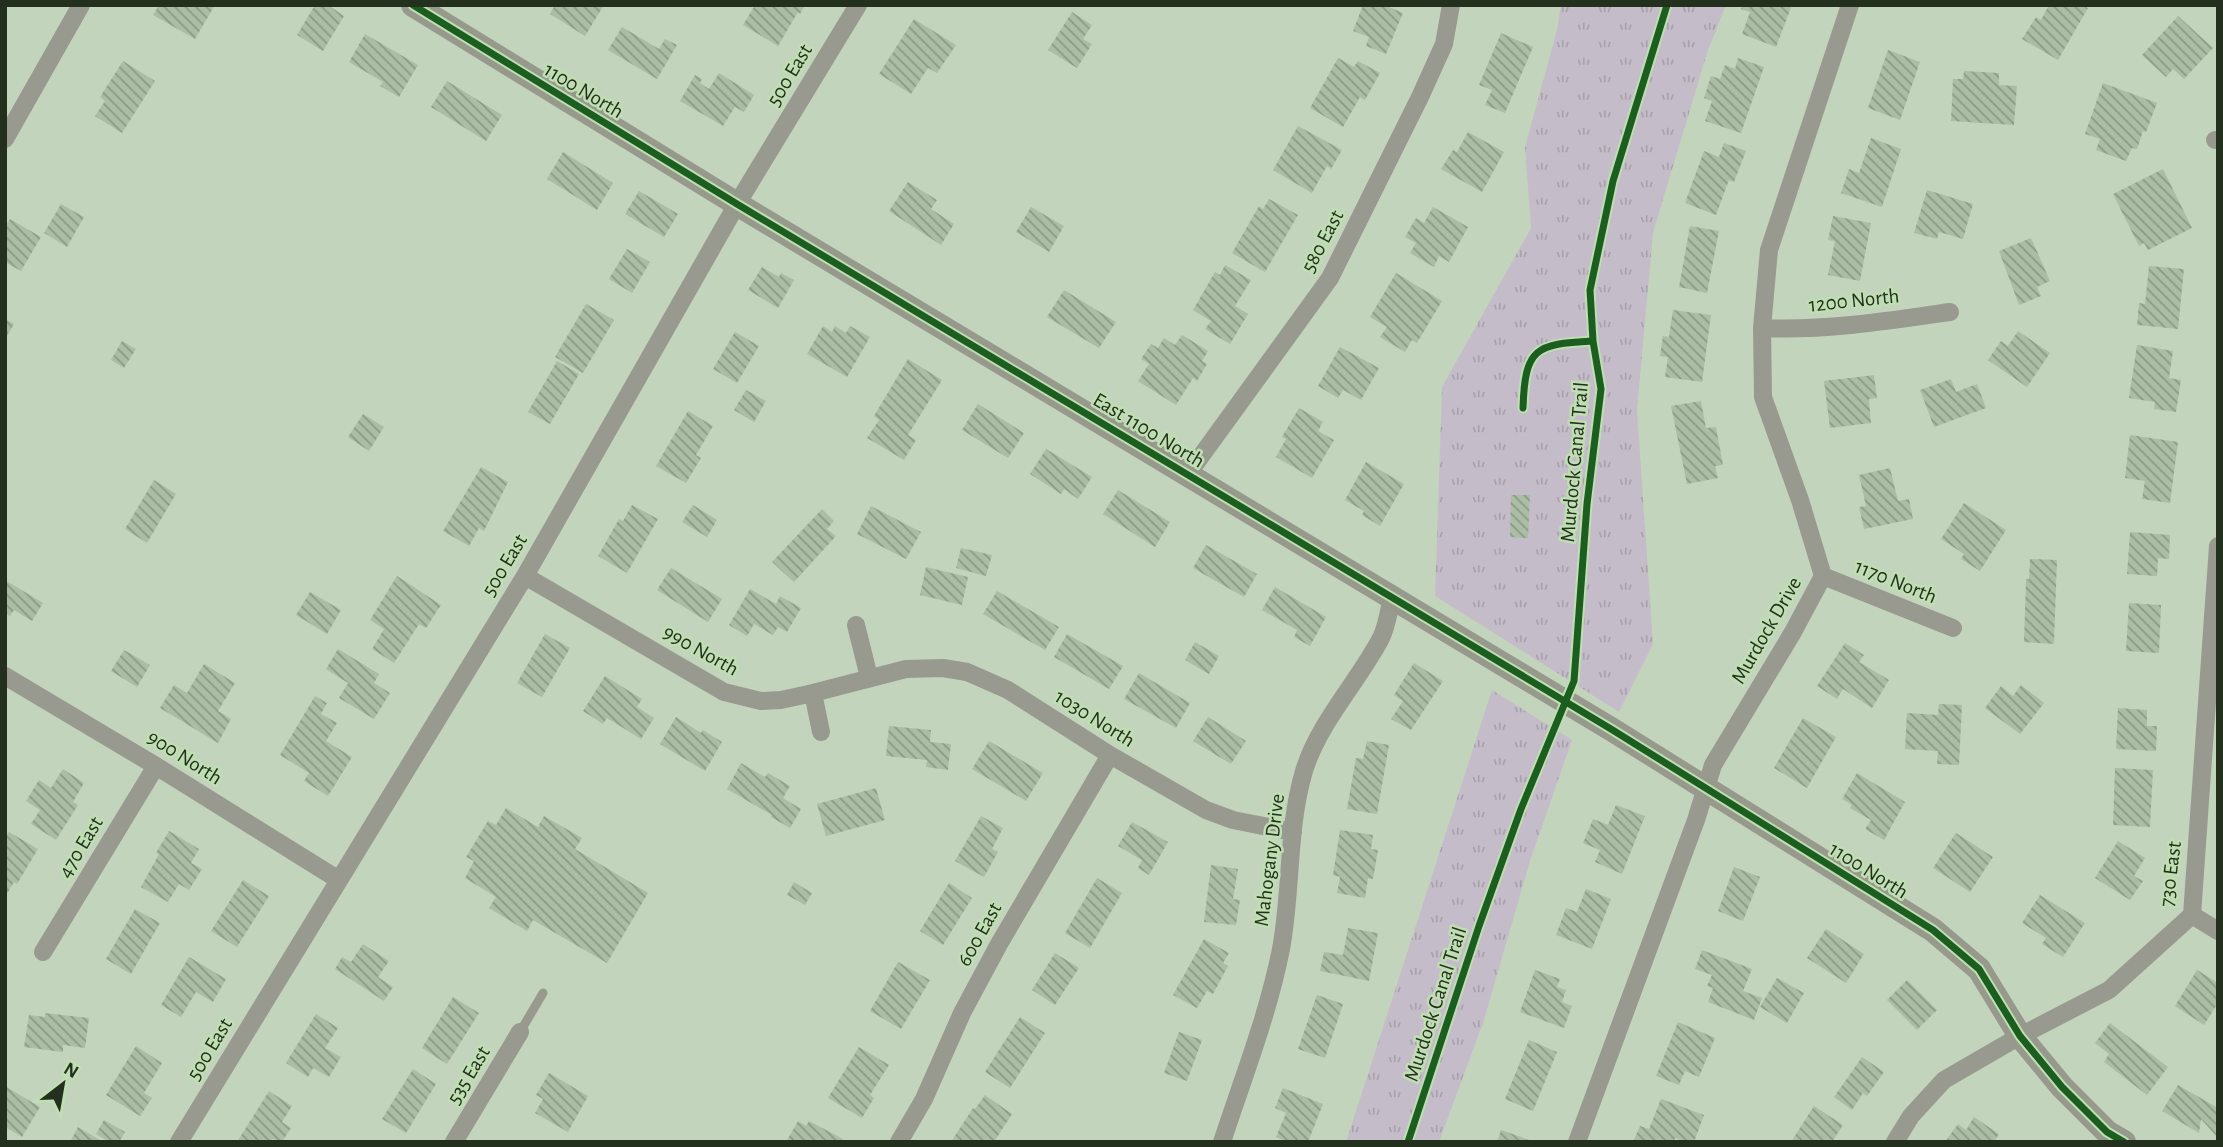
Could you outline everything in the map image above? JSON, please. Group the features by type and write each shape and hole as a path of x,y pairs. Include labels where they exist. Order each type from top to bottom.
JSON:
{"street":[{"path":"5,139 81,5"},
{"name":"1100 North","path":"413,5 737,204"},
{"name":"500 East","path":"179,1142 525,576 737,204 858,5"},
{"name":"580 East","path":"1188,474 1330,278 1444,44 1451,5"},
{"name":"Murdock Drive","path":"1577,1142 1713,765 1793,632 1823,576 1800,500 1763,397 1762,328 1769,250 1850,5"},
{"name":"East 1100 North","path":"737,204 1542,688"},
{"name":"1200 North","path":"1762,328 1788,330 1950,312"},
{"name":"730 East","path":"1895,1142 1911,1116 1944,1080 2020,1036 2109,990 2192,915 2218,546"},
{"name":"990 North","path":"525,576 724,692 761,701 813,694 869,677"},
{"name":"1170 North","path":"1823,576 1953,628"},
{"name":"Mahogany Drive","path":"1222,1142 1265,1012 1280,950 1289,893 1293,832 1304,771 1317,740 1383,636 1392,597"},
{"path":"856,625 869,677"},
{"name":"1030 North","path":"869,677 922,667 967,671 1008,690 1110,755 1206,810 1233,820 1293,832"},
{"name":"900 North","path":"5,676 339,880"},
{"name":"1100 North","path":"1542,688 1933,930 1979,969 2020,1036 2062,1087 2107,1132 2124,1142"},
{"path":"813,694 821,732"},
{"name":"600 East","path":"898,1142 924,1098 962,1013 999,944 1110,755"},
{"name":"470 East","path":"43,951 156,766"},
{"path":"2192,915 2218,931"},
{"name":"535 East","path":"454,1142 520,1032"}],"lane":[{"path":"520,1032 543,993"}],"green space":[{"path":"1561,5 1726,5 1707,53 1653,233 1637,410 1653,644 1619,712 1435,596 1442,387 1531,228 1525,147 1557,30"},
{"path":"1492,690 1572,740 1530,861 1484,1020 1439,1142 1346,1142"}],"building":[{"path":"159,5 215,5 195,39 153,15"},
{"path":"315,5 328,5 344,16 323,51 297,35"},
{"path":"555,5 604,5 585,36 550,14"},
{"path":"755,5 805,5 778,46 743,25"},
{"path":"1363,5 1384,5 1403,13 1386,54 1366,46 1369,37 1353,31"},
{"path":"1743,5 1792,5 1776,47 1742,34 1750,12 1741,9"},
{"path":"2049,5 2082,5 2088,8 2058,60 2022,39 2036,17 2041,20"},
{"path":"1072,12 1092,25 1083,39 1092,44 1077,68 1048,50"},
{"path":"2178,16 2213,48 2184,79 2173,69 2166,77 2142,55"},
{"path":"914,19 956,45 937,73 928,68 911,94 879,74"},
{"path":"622,27 659,49 665,39 677,45 657,79 608,50"},
{"path":"1501,33 1533,47 1505,113 1485,105 1492,90 1479,85"},
{"path":"365,34 418,65 399,97 380,86 383,82 349,62"},
{"path":"1888,50 1920,62 1900,120 1868,108"},
{"path":"1338,58 1354,67 1358,61 1380,73 1365,100 1360,97 1343,127 1310,108"},
{"path":"1738,58 1764,67 1741,133 1705,121 1712,101 1704,98 1711,76 1720,79 1725,65 1735,69"},
{"path":"123,61 155,81 122,133 95,116 105,101 100,97"},
{"path":"1964,71 1999,73 1999,85 2017,86 2014,125 1951,121 1953,79 1963,79"},
{"path":"719,73 754,95 744,112 735,107 723,126 680,101 695,75 702,79 700,83 709,89"},
{"path":"447,81 502,115 486,141 431,107"},
{"path":"2103,83 2157,103 2137,149 2132,148 2126,161 2096,150 2100,139 2085,134"},
{"path":"1298,126 1342,150 1331,169 1327,166 1312,193 1273,170"},
{"path":"1468,132 1504,152 1482,192 1441,169 1453,150 1457,152"},
{"path":"1871,138 1901,149 1882,207 1841,193 1849,169 1859,173"},
{"path":"1724,143 1746,151 1734,182 1729,180 1716,215 1685,203 1704,151 1719,157"},
{"path":"563,152 613,183 597,210 547,179"},
{"path":"2163,169 2192,228 2148,250 2144,243 2139,246 2113,194"},
{"path":"908,182 937,200 931,209 954,224 941,245 889,211"},
{"path":"1927,190 1973,204 1963,239 1939,232 1937,239 1914,233"},
{"path":"639,191 678,214 664,237 625,214"},
{"path":"1269,199 1298,215 1265,272 1232,253 1259,206 1263,209"},
{"path":"61,204 84,217 67,247 44,233"},
{"path":"1031,207 1064,226 1049,252 1016,232"},
{"path":"1433,207 1468,227 1449,262 1439,256 1434,267 1410,253 1416,243 1405,237 1416,218 1424,223"},
{"path":"1833,216 1871,223 1860,281 1828,275 1835,241 1828,240"},
{"path":"10,219 41,237 21,271 5,262 5,227"},
{"path":"1690,226 1719,231 1707,293 1679,287"},
{"path":"2031,238 2050,281 2037,287 2041,296 2019,305 1999,251"},
{"path":"627,249 650,262 632,293 609,279"},
{"path":"1225,265 1251,280 1235,306 1248,314 1230,344 1205,329 1211,321 1193,310 1215,272 1220,275"},
{"path":"2149,266 2184,269 2178,329 2137,325 2139,303 2145,304"},
{"path":"762,267 779,277 781,273 794,280 778,308 748,290"},
{"path":"1396,273 1442,301 1417,343 1412,340 1405,352 1380,337 1387,327 1370,317"},
{"path":"1064,290 1116,322 1099,348 1047,317"},
{"path":"586,304 614,320 583,373 555,357"},
{"path":"1673,310 1711,315 1702,382 1665,377 1668,357 1660,356 1663,336 1669,337"},
{"path":"5,319 14,324 5,339"},
{"path":"823,326 832,332 835,326 846,333 850,326 870,337 847,377 807,354"},
{"path":"2018,331 2050,353 2027,387 1988,360 2001,341 2008,346"},
{"path":"735,332 759,346 737,383 713,369"},
{"path":"1182,335 1208,351 1202,361 1207,364 1197,381 1193,378 1176,405 1138,381 1149,364 1141,359 1151,344 1158,348 1164,338 1175,345"},
{"path":"122,341 136,349 124,368 111,360"},
{"path":"2137,345 2173,351 2169,378 2181,380 2176,412 2154,409 2155,402 2129,398"},
{"path":"1340,347 1379,368 1361,400 1343,390 1338,398 1318,386"},
{"path":"908,359 942,380 908,435 916,440 904,460 867,438 879,420 874,416"},
{"path":"557,361 579,374 550,424 528,412"},
{"path":"1874,375 1877,398 1869,399 1871,423 1830,428 1824,381"},
{"path":"1951,379 1956,392 1977,384 1986,408 1934,427 1920,390"},
{"path":"746,390 766,401 754,422 734,410"},
{"path":"1701,401 1706,428 1716,427 1723,465 1715,466 1718,478 1687,484 1671,406"},
{"path":"978,404 1024,433 1008,458 962,430"},
{"path":"1299,408 1323,422 1318,431 1334,440 1312,478 1276,457 1286,439 1282,437"},
{"path":"688,411 713,426 696,455 701,458 686,483 656,466"},
{"path":"363,414 384,427 369,451 348,437"},
{"path":"2130,435 2178,442 2170,503 2142,499 2145,481 2125,478"},
{"path":"1046,449 1092,477 1078,499 1064,489 1061,494 1030,474"},
{"path":"1366,462 1404,484 1380,526 1362,515 1364,511 1345,500"},
{"path":"481,467 508,482 484,531 479,528 469,546 443,531"},
{"path":"1890,468 1898,501 1909,499 1913,519 1864,529 1859,507 1866,506 1859,475"},
{"path":"154,480 176,494 147,543 125,529"},
{"path":"1118,490 1170,522 1155,547 1103,514"},
{"path":"1511,495 1530,495 1528,538 1510,537"},
{"path":"1964,503 2006,530 1980,571 1961,559 1964,554 1941,539"},
{"path":"632,505 658,519 627,573 598,556 619,519 623,521"},
{"path":"693,505 717,520 707,537 682,522"},
{"path":"871,506 921,532 906,559 857,534"},
{"path":"822,509 834,521 827,529 836,536 794,582 772,562"},
{"path":"2130,532 2170,535 2169,559 2158,558 2157,576 2127,574"},
{"path":"1206,545 1257,574 1244,597 1193,568"},
{"path":"961,548 992,555 986,576 956,568"},
{"path":"2030,559 2057,560 2054,644 2024,642 2026,579 2029,579"},
{"path":"926,567 968,577 962,605 920,595"},
{"path":"671,568 722,599 708,622 657,590"},
{"path":"397,576 441,605 426,628 419,624 394,663 372,649 384,629 370,620"},
{"path":"5,580 43,603 32,621 14,610 10,616 5,613"},
{"path":"1275,587 1326,617 1310,646 1294,637 1297,630 1262,610"},
{"path":"750,589 776,604 780,596 801,608 787,632 778,627 773,635 754,624 747,636 729,625"},
{"path":"997,591 1059,627 1045,650 983,614"},
{"path":"310,592 341,610 327,634 296,615"},
{"path":"2129,603 2161,605 2159,653 2126,651"},
{"path":"545,634 570,648 542,697 517,683"},
{"path":"1067,634 1123,666 1109,689 1054,657"},
{"path":"1195,642 1219,656 1209,674 1185,660"},
{"path":"1845,643 1864,655 1859,662 1889,680 1872,708 1843,689 1837,699 1817,686"},
{"path":"338,649 379,674 374,683 390,693 374,719 339,698 348,683 326,669"},
{"path":"124,650 150,665 137,687 111,671"},
{"path":"1414,663 1443,681 1411,730 1391,719 1403,701 1394,695"},
{"path":"204,664 235,683 218,711 231,719 218,743 160,708 174,685 187,693"},
{"path":"1139,673 1190,703 1176,728 1124,699"},
{"path":"605,676 642,699 637,707 654,718 641,739 607,718 603,724 583,711"},
{"path":"2021,685 2044,703 2020,734 1985,708 2001,686 2013,696"},
{"path":"315,696 327,703 321,714 337,723 326,741 352,757 328,796 304,781 309,773 280,755"},
{"path":"1939,704 1962,705 1959,765 1937,764 1938,751 1905,749 1907,713 1938,715"},
{"path":"2118,708 2147,710 2147,726 2157,726 2156,751 2116,749"},
{"path":"676,717 701,733 703,730 722,742 705,771 660,744"},
{"path":"1208,717 1246,741 1231,764 1193,741"},
{"path":"1803,718 1836,737 1807,788 1774,768"},
{"path":"889,726 931,730 930,742 951,744 948,770 926,767 927,760 886,756"},
{"path":"989,741 1043,773 1026,801 972,769"},
{"path":"1367,741 1389,745 1377,814 1347,809 1356,758 1363,759"},
{"path":"741,763 765,777 768,773 790,786 783,798 801,809 790,828 727,789"},
{"path":"2115,768 2153,770 2150,827 2113,825"},
{"path":"63,769 84,783 73,802 78,805 56,840 31,824 40,810 26,801 39,780 51,788"},
{"path":"1857,773 1905,802 1884,840 1865,829 1871,820 1850,808 1852,805 1842,799"},
{"path":"876,788 885,820 826,836 817,804"},
{"path":"1616,805 1645,816 1622,874 1595,862 1600,850 1583,843 1593,819 1608,825"},
{"path":"506,808 538,827 544,816 582,838 575,849 648,893 607,963 533,920 527,931 489,908 496,897 465,878 474,861 466,857 488,821 496,825"},
{"path":"981,816 1003,828 992,849 998,852 984,877 955,861"},
{"path":"1132,822 1168,842 1149,875 1138,868 1142,860 1118,846"},
{"path":"1340,830 1373,835 1371,849 1378,850 1373,879 1368,878 1365,898 1337,893 1340,877 1333,875"},
{"path":"169,831 199,849 191,863 202,869 189,890 179,884 168,902 141,887"},
{"path":"9,832 38,849 17,884 14,882 5,897 5,837"},
{"path":"1956,833 1993,857 1970,892 1933,868"},
{"path":"2118,841 2145,858 2134,876 2143,881 2130,900 2095,878"},
{"path":"1211,865 1238,869 1233,899 1240,900 1236,925 1204,922"},
{"path":"1734,867 1760,877 1743,921 1718,911"},
{"path":"1097,878 1122,893 1090,948 1065,933"},
{"path":"243,880 269,896 237,947 211,931"},
{"path":"794,882 812,893 805,905 787,895"},
{"path":"949,883 972,898 943,945 920,931"},
{"path":"1586,889 1611,899 1592,949 1556,935 1566,908 1577,912"},
{"path":"2040,895 2085,923 2063,957 2042,944 2046,938 2022,923"},
{"path":"135,909 160,923 131,974 106,959"},
{"path":"1348,928 1378,933 1369,981 1320,971 1324,952 1343,955"},
{"path":"1826,929 1864,954 1846,983 1807,958"},
{"path":"1204,939 1229,953 1223,963 1228,966 1213,994 1207,991 1197,1008 1173,995"},
{"path":"363,944 389,961 378,977 393,987 384,1001 335,969 342,957 351,962"},
{"path":"1702,950 1752,969 1743,991 1762,998 1754,1020 1708,1002 1713,988 1707,986 1712,975 1695,969"},
{"path":"1055,953 1079,968 1055,1005 1032,990"},
{"path":"189,957 226,979 213,1002 196,992 181,1017 161,1005"},
{"path":"898,962 930,980 901,1029 870,1011"},
{"path":"1535,970 1560,979 1557,987 1566,990 1562,1002 1572,1006 1564,1028 1520,1012"},
{"path":"2197,970 2218,983 2218,1003 2204,1025 2175,1006"},
{"path":"1777,978 1804,993 1787,1023 1760,1007"},
{"path":"1907,980 1937,1010 1917,1030 1887,1000"},
{"path":"1317,995 1343,1004 1325,1058 1298,1049"},
{"path":"453,997 479,1013 447,1064 422,1048"},
{"path":"45,1013 89,1018 85,1048 63,1045 63,1052 24,1047 29,1015 45,1017"},
{"path":"316,1014 338,1028 325,1048 341,1057 329,1077 313,1068 308,1077 286,1063"},
{"path":"1020,1017 1045,1033 1010,1088 985,1072"},
{"path":"1678,1022 1715,1038 1699,1077 1685,1071 1679,1085 1656,1076"},
{"path":"2110,1023 2168,1067 2147,1095 2104,1062 2109,1054 2095,1043"},
{"path":"1179,1032 1202,1040 1187,1081 1164,1073"},
{"path":"1529,1040 1557,1052 1533,1111 1505,1099"},
{"path":"136,1046 162,1063 144,1093 152,1098 140,1116 106,1095"},
{"path":"859,1047 889,1065 870,1095 874,1098 862,1118 828,1098"},
{"path":"1862,1057 1884,1072 1867,1096 1863,1093 1852,1110 1834,1097"},
{"path":"413,1069 436,1084 406,1133 382,1119"},
{"path":"549,1073 588,1096 568,1132 535,1113 543,1099 536,1095"},
{"path":"2178,1085 2218,1108 2218,1138 2201,1119 2199,1133 2162,1111"},
{"path":"5,1086 40,1107 22,1137 5,1127"},
{"path":"1283,1088 1323,1104 1308,1142 1287,1142 1276,1137 1286,1113 1275,1108"},
{"path":"269,1091 292,1106 282,1122 291,1128 282,1142 273,1139 271,1142 237,1142"},
{"path":"985,1095 1012,1114 994,1142 951,1142 973,1108 975,1109"},
{"path":"1661,1099 1704,1115 1694,1142 1675,1138 1674,1142 1633,1142 1640,1126 1649,1129"},
{"path":"1814,1106 1843,1125 1832,1142 1791,1142"},
{"path":"1974,1117 1999,1134 1994,1142 1945,1142 1958,1124 1966,1130"},
{"path":"104,1120 125,1132 119,1142 109,1142 96,1134"},
{"path":"798,1121 806,1126 809,1121 843,1139 841,1142 786,1142"},
{"path":"78,1127 103,1142 70,1142"},
{"path":"1501,1130 1532,1141 1532,1142 1497,1142"}],"cycle path":[{"path":"413,5 737,204 1611,729 1933,930 1979,969 2020,1036 2062,1087 2107,1132 2124,1142"},
{"name":"Murdock Canal Trail","path":"1408,1142 1479,926 1521,809 1574,681 1587,504 1601,389 1593,341 1590,290 1613,181 1667,5"},
{"path":"1523,408 1527,373 1537,353 1558,344 1593,341"}]}
